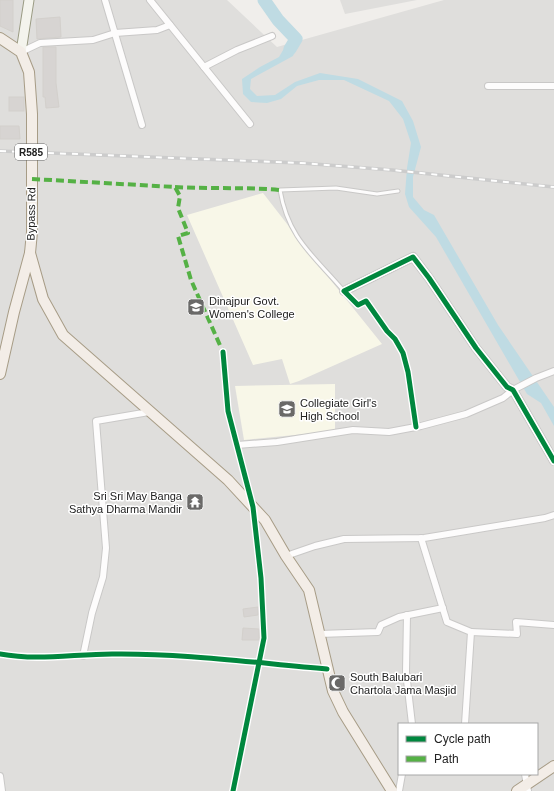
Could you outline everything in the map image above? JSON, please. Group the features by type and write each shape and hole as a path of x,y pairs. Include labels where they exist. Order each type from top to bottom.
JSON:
{"main road":[{"path":"0,38 21,52 29,0"},
{"name":"Bypass Rd","path":"0,374 14,312 30,253 32,232 32,114 30,72 21,52"},
{"name":"R585","path":"30,253 43,299 62,335 228,480 265,520 286,556 309,590 333,691 343,712 392,791"},
{"path":"517,791 527,788 554,766"}],"street":[{"path":"105,0 142,125"},
{"path":"150,0 250,124"},
{"path":"21,52 40,43 93,40 115,33 157,30 170,25"},
{"path":"204,67 237,50 272,36"},
{"path":"488,86 554,86"},
{"path":"416,427 408,372 402,353 395,339 387,331 366,301 358,305 344,291 413,257 429,278 476,348 507,387 513,390 554,461"},
{"path":"223,352 228,411 253,507 261,578 264,630 260,664 234,791"},
{"path":"237,445 277,442 354,430 389,432 416,427 466,414 503,398 513,390 536,378 554,371"},
{"path":"83,656 92,613 103,577 106,548 96,421 149,412"},
{"path":"286,556 315,546 344,539 421,538 477,531 554,515"},
{"path":"421,538 448,622 471,632 517,634 516,622 554,625"},
{"path":"319,634 378,632 381,625 407,616 443,608"},
{"path":"407,616 406,672 412,723"},
{"path":"465,723 471,632"},
{"path":"0,654 55,658 112,654 159,655 327,669"},
{"path":"399,791 402,775"},
{"path":"525,775 527,788"},
{"path":"0,776 2,791"}],"lane":[{"path":"344,291 292,230 283,210 280,190 336,188 377,194 398,191"}],"shaded area":[{"path":"0,0 227,0 277,47 444,0 554,0 554,791 0,791"},
{"path":"340,0 417,0 345,14"},
{"path":"263,193 382,344 290,384 282,359 253,365 187,215"},
{"name":"Collegiate Girl's High School","path":"335,384 335,431 244,440 235,386"}],"water":[{"path":"298,41 293,56 251,79 250,89 257,96 275,95 295,82 320,73 358,79 402,101 413,121 421,147 413,177 413,197 424,210 434,215 498,325 554,407 554,426 541,403 527,394 436,237 409,207 405,194 411,143 403,119 389,101 344,80 319,80 297,86 281,99 267,103 251,102 243,94 242,79 279,57 286,45"}],"building":[{"path":"0,0 13,0 13,32 0,26"},
{"path":"60,17 61,37 37,39 36,19"},
{"path":"43,47 56,47 56,83 59,107 46,108 45,97 43,97"},
{"path":"9,97 24,97 24,111 9,111"},
{"path":"0,126 19,126 20,139 0,139"},
{"path":"258,607 258,615 244,617 243,609"},
{"path":"243,628 259,629 259,640 242,640"}],"waterway":[{"path":"264,0 278,20 296,39 290,49"}],"railway":[{"path":"0,151 301,163 392,170 554,187"}],"marked path":[{"path":"32,179 175,187 180,196 178,208 188,233 178,236 191,280 223,352"},
{"path":"175,187 280,190"}],"cycle path":[{"path":"416,427 408,372 403,353 395,339 387,331 366,301 358,305 344,291 413,257 429,278 476,348 507,387 513,390 554,461"},
{"path":"223,352 228,411 253,507 261,578 264,638 233,791"},
{"path":"0,654 28,657 98,654 166,655 327,669"}],"place":[{"name":"Dinajpur Govt. Women's College","path":"196,307"},
{"name":"Collegiate Girl's High School","path":"287,409"},
{"name":"Sri Sri May Banga Sathya Dharma Mandir","path":"195,502"},
{"name":"South Balubari Chartola Jama Masjid","path":"337,683"}]}
